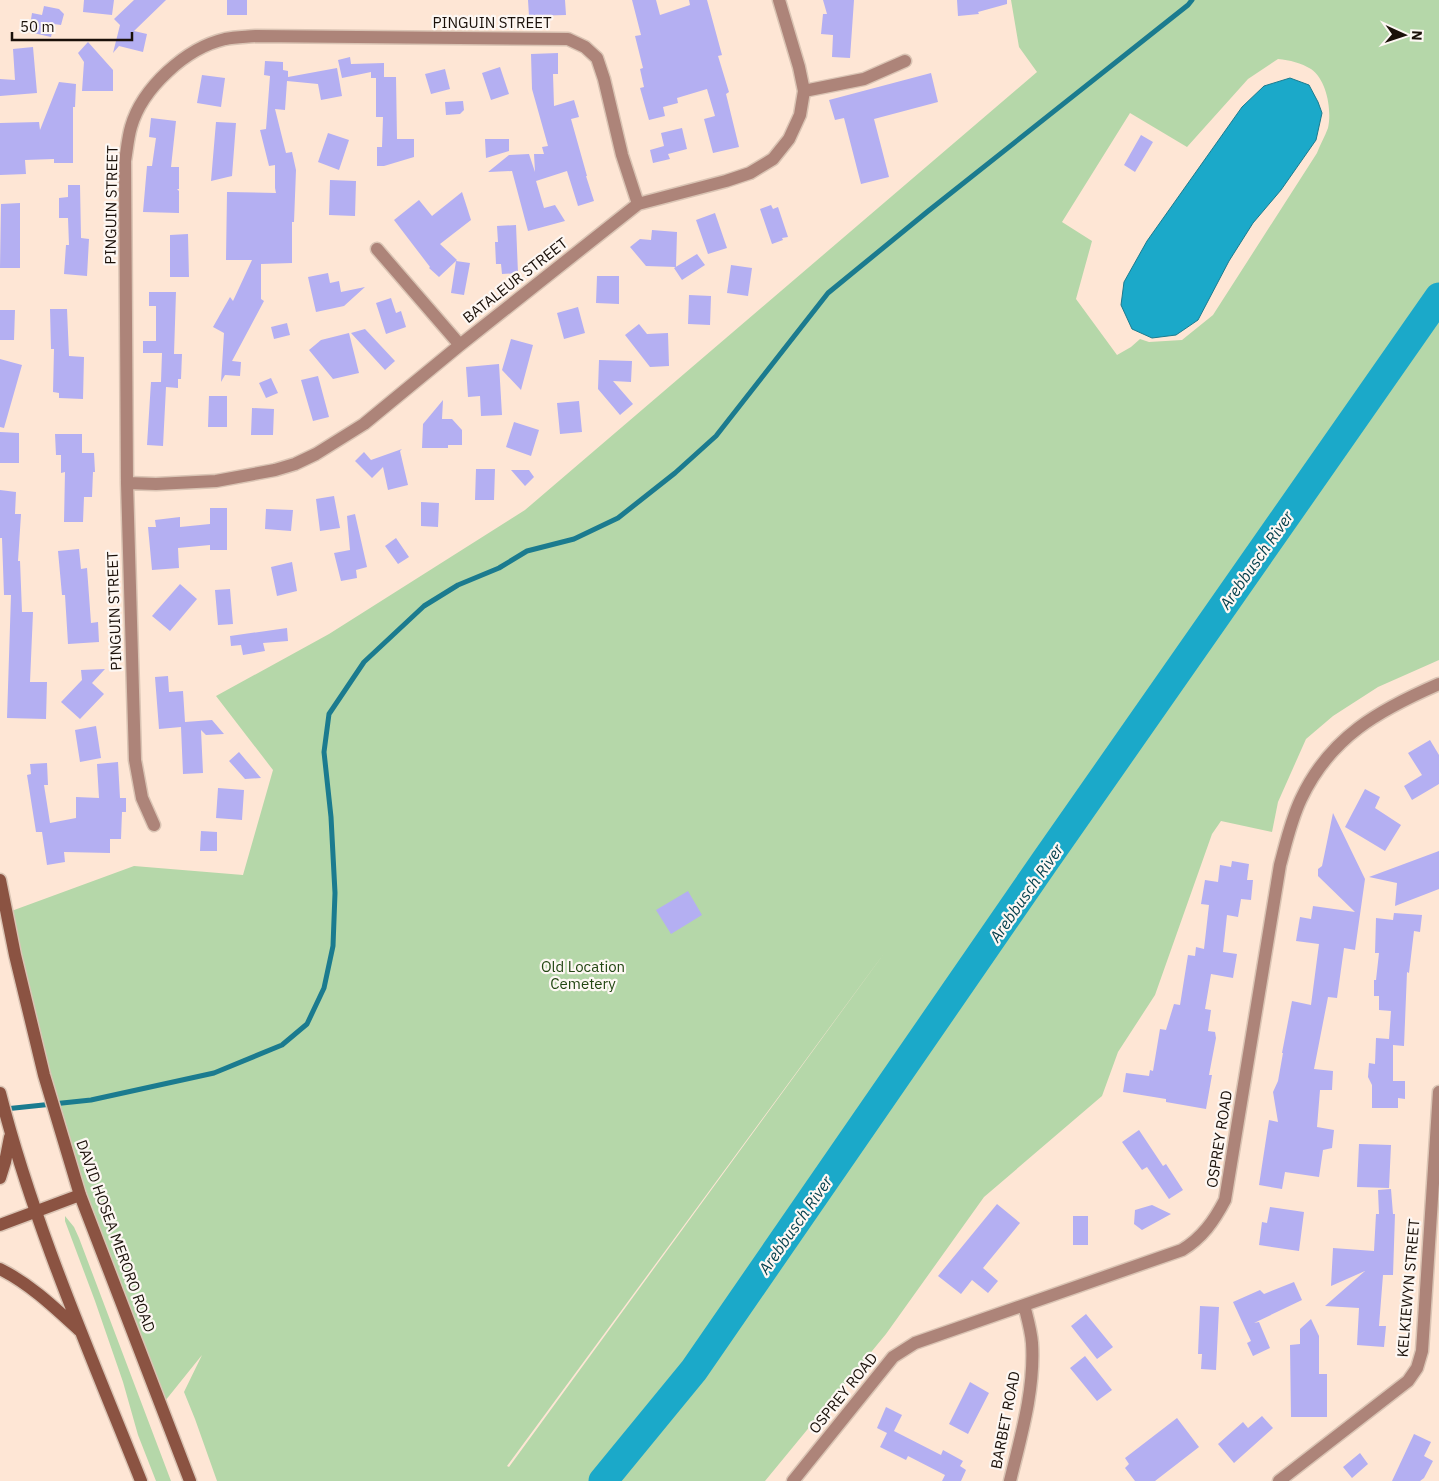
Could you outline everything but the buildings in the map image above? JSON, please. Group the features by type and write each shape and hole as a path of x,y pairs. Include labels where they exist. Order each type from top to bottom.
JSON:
{"main road":[{"name":"DAVID HOSEA MERORO ROAD","path":"0,880 15,955 36,1042 80,1195 190,1481"},
{"path":"0,1093 9,1129 36,1212 80,1331 141,1481"},
{"path":"0,1178 5,1162 9,1129"},
{"path":"0,1225 80,1195"},
{"path":"0,1269 17,1278 48,1301 80,1331"}],"street":[{"name":"BATALEUR STREET","path":"127,483 156,484 216,481 275,470 295,464 316,454 364,424 638,204 750,173 774,158 790,139 800,115 804,91 799,67 779,0"},
{"name":"PINGUIN STREET","path":"154,825 142,798 136,760 127,483 125,160 131,126 145,96 168,70 200,49 225,39 256,36 568,39 585,47 597,58 604,79 622,155 638,204"},
{"path":"804,91 864,79 905,61"},
{"path":"377,249 460,345"},
{"name":"OSPREY ROAD","path":"794,1481 893,1357 923,1339 1182,1250 1203,1234 1216,1217 1225,1200 1280,866 1290,826 1301,799 1335,748 1360,726 1402,700 1439,684"},
{"name":"KELKIEWYN STREET","path":"1279,1481 1408,1381 1417,1368 1422,1350 1439,1092"},
{"name":"BARBET ROAD","path":"1010,1481 1025,1415 1032,1364 1032,1341 1024,1305"}],"green space":[{"name":"Old Location Cemetery","path":"1011,0 1439,0 1439,660 1378,687 1333,716 1306,739 1278,802 1272,832 1221,821 1212,834 1155,995 1118,1052 1102,1096 984,1197 886,1334 765,1481 217,1481 184,1392 202,1355 161,1406 80,1195 6,913 134,866 243,875 273,770 216,696 329,634 525,510 1037,72 1019,47","holes":["1278,59 1303,65 1311,69 1321,80 1329,105 1329,121 1328,128 1317,153 1213,315 1182,340 1149,342 1140,339 1117,355 1076,299 1092,241 1062,222 1130,113 1187,147 1248,79","888,948 509,1467 507,1466"]},
{"path":"65,1216 74,1227 79,1238 171,1481 156,1481 138,1435 123,1382 65,1221"}],"water":[{"path":"1290,78 1309,85 1318,102 1322,113 1316,140 1281,190 1253,223 1229,261 1198,320 1176,335 1152,338 1132,329 1121,305 1124,282 1147,241 1242,107 1264,86"}],"waterway":[{"path":"5,1109 91,1100 214,1073 282,1045 307,1024 324,988 333,946 335,893 331,817 324,752 329,714 364,662 424,606 458,585 499,568 527,551 574,539 618,518 675,473 716,436 828,293 1192,0"},
{"name":"Arebbusch River","path":"603,1481 694,1370 1043,864 1439,297"}]}
